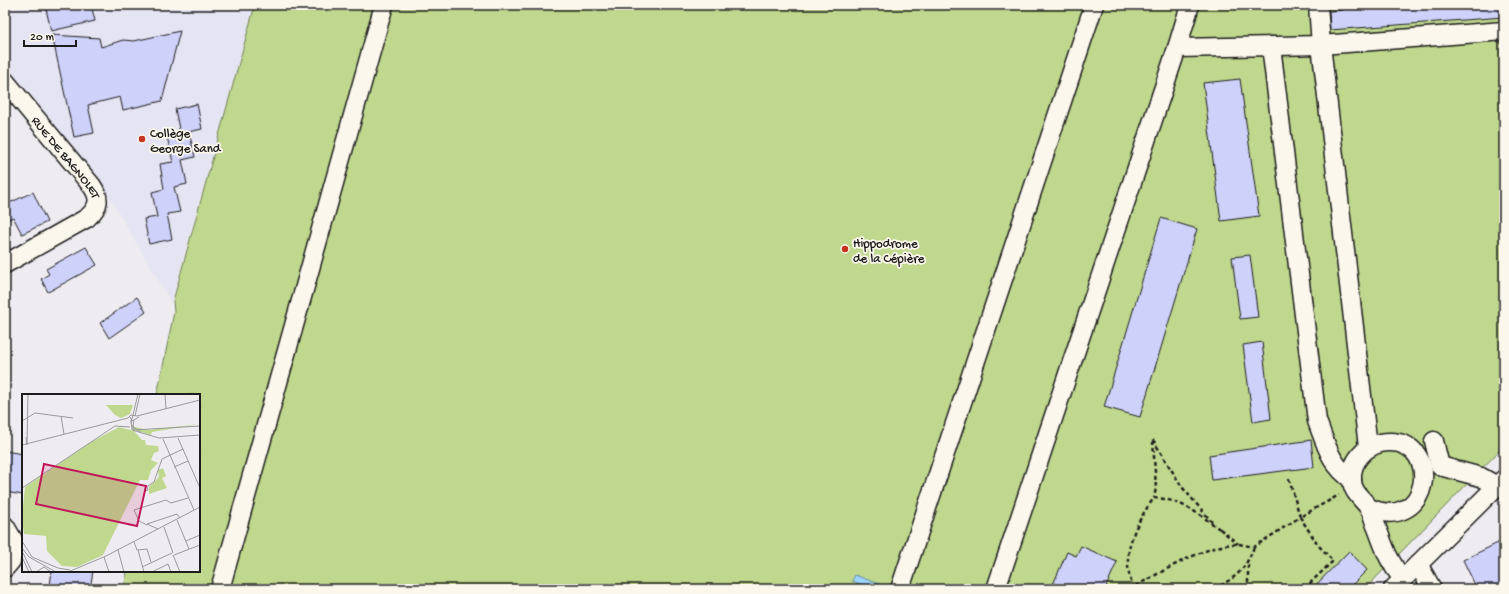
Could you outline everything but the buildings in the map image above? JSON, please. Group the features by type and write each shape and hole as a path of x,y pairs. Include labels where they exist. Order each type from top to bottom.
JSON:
{"street":[{"path":"220,589 384,5"},
{"path":"900,589 1094,5"},
{"path":"996,589 1177,48 1190,5"},
{"path":"1318,5 1321,45 1368,447"},
{"path":"1177,48 1321,45 1504,31"},
{"path":"1271,46 1317,421 1330,453 1342,473 1353,483"},
{"name":"RUE DE BAGNOLET","path":"5,81 92,186 97,194 98,203 95,211 87,218 5,264"},
{"path":"1434,441 1432,468 1419,496 1410,506 1393,513 1381,513 1369,508 1359,499 1353,483 1354,467 1359,456 1368,447 1381,442 1395,442 1408,447 1432,468 1501,482"},
{"path":"1369,508 1398,584 1501,482"},
{"path":"5,526 15,543 11,561 5,568"},
{"path":"1418,564 1432,589"}],"path":[{"path":"1221,530 1182,487 1153,440 1156,481 1154,498 1136,527 1129,545 1126,562 1132,588 1199,554 1217,548 1238,544 1254,547"},
{"path":"1289,479 1300,517 1318,545 1333,561 1304,589"},
{"path":"1248,589 1248,564 1254,547 1353,483"},
{"path":"1154,498 1182,504 1197,512 1238,544"},
{"path":"1214,589 1236,576 1248,564"}],"shaded area":[{"name":"Collège George Sand","path":"5,5 254,5 171,302 103,186 30,93 5,69"}],"green space":[{"name":"Hippodrome de la Cépière","path":"255,5 1504,5 1504,446 1365,589 124,589 127,572 200,572 200,394 157,394 174,312 173,301"}],"water":[{"path":"855,575 884,586 882,589 874,589 852,581"}],"place":[{"name":"Collège George Sand","path":"142,139"},
{"name":"Hippodrome de la Cépière","path":"845,249"}]}
